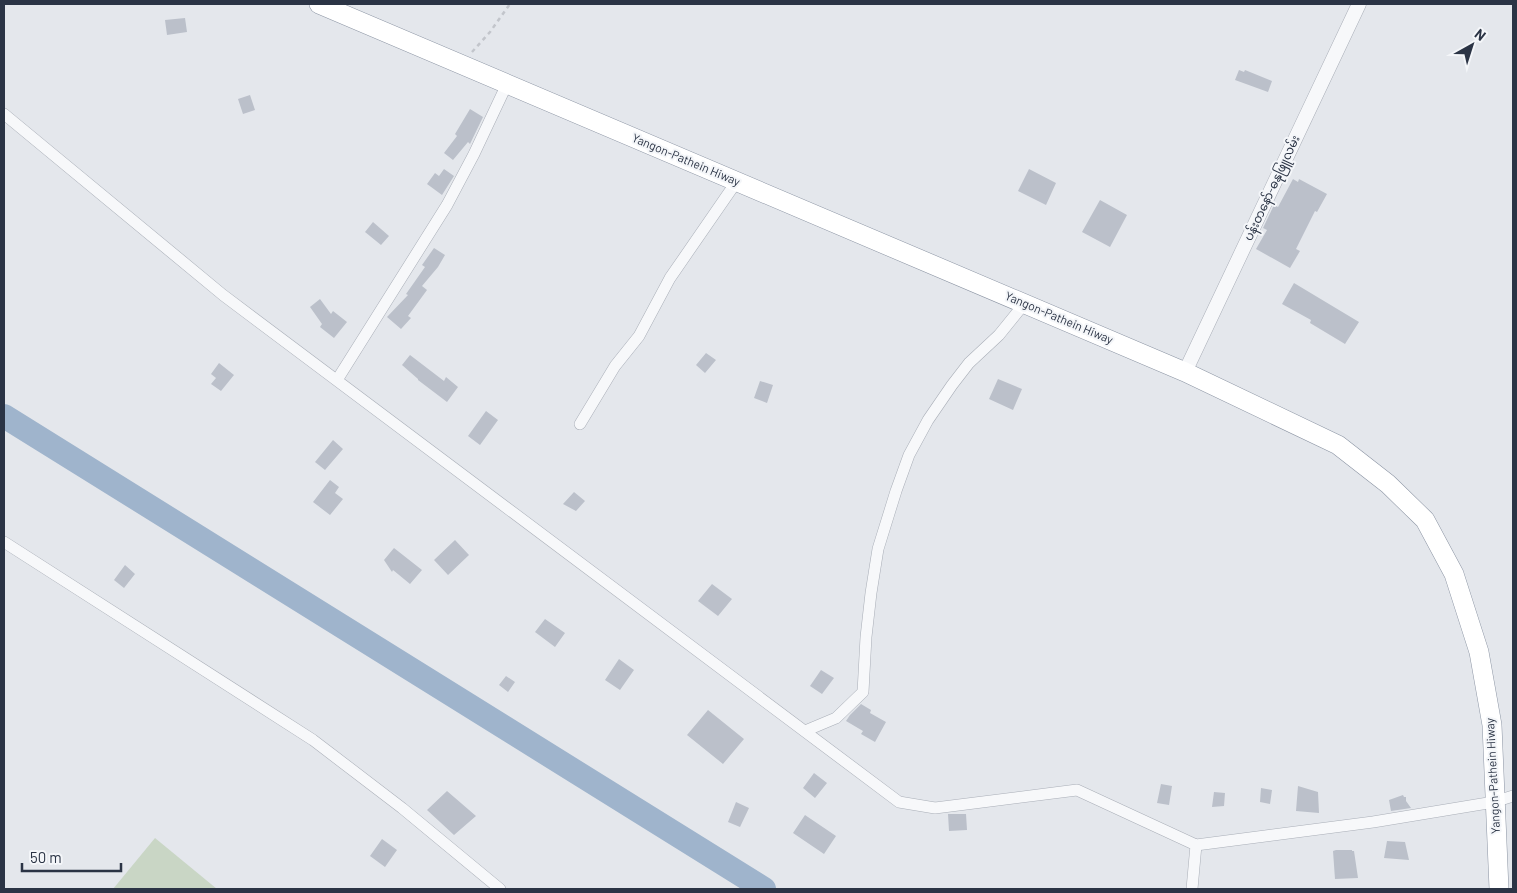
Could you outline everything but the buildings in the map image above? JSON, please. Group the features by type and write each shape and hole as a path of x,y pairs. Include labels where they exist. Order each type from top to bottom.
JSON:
{"highway":[{"name":"Yangon-Pathein Hiway","path":"319,4 1185,372 1338,445 1388,484 1425,520 1454,574 1479,652 1492,725 1499,889"}],"street":[{"name":"ပန်းတနော်-ဓနုဖြူလမ်း","path":"1185,372 1359,4"},
{"path":"337,380 446,205 474,154 507,84"},
{"path":"4,114 223,295 899,802 935,808 1077,790 1196,846 1373,822 1494,802 1513,796"},
{"path":"580,424 615,366 639,336 670,278 737,182"},
{"path":"805,732 836,718 863,692 866,638 878,549 909,454 928,420 952,384 968,364 999,335 1024,304"},
{"path":"4,542 313,740 402,808 500,889"},
{"path":"1192,889 1196,846"}],"path":[{"path":"462,64 490,32 510,4"}],"green space":[{"path":"155,838 217,889 113,889"}],"waterway":[{"path":"4,416 764,889"}]}
